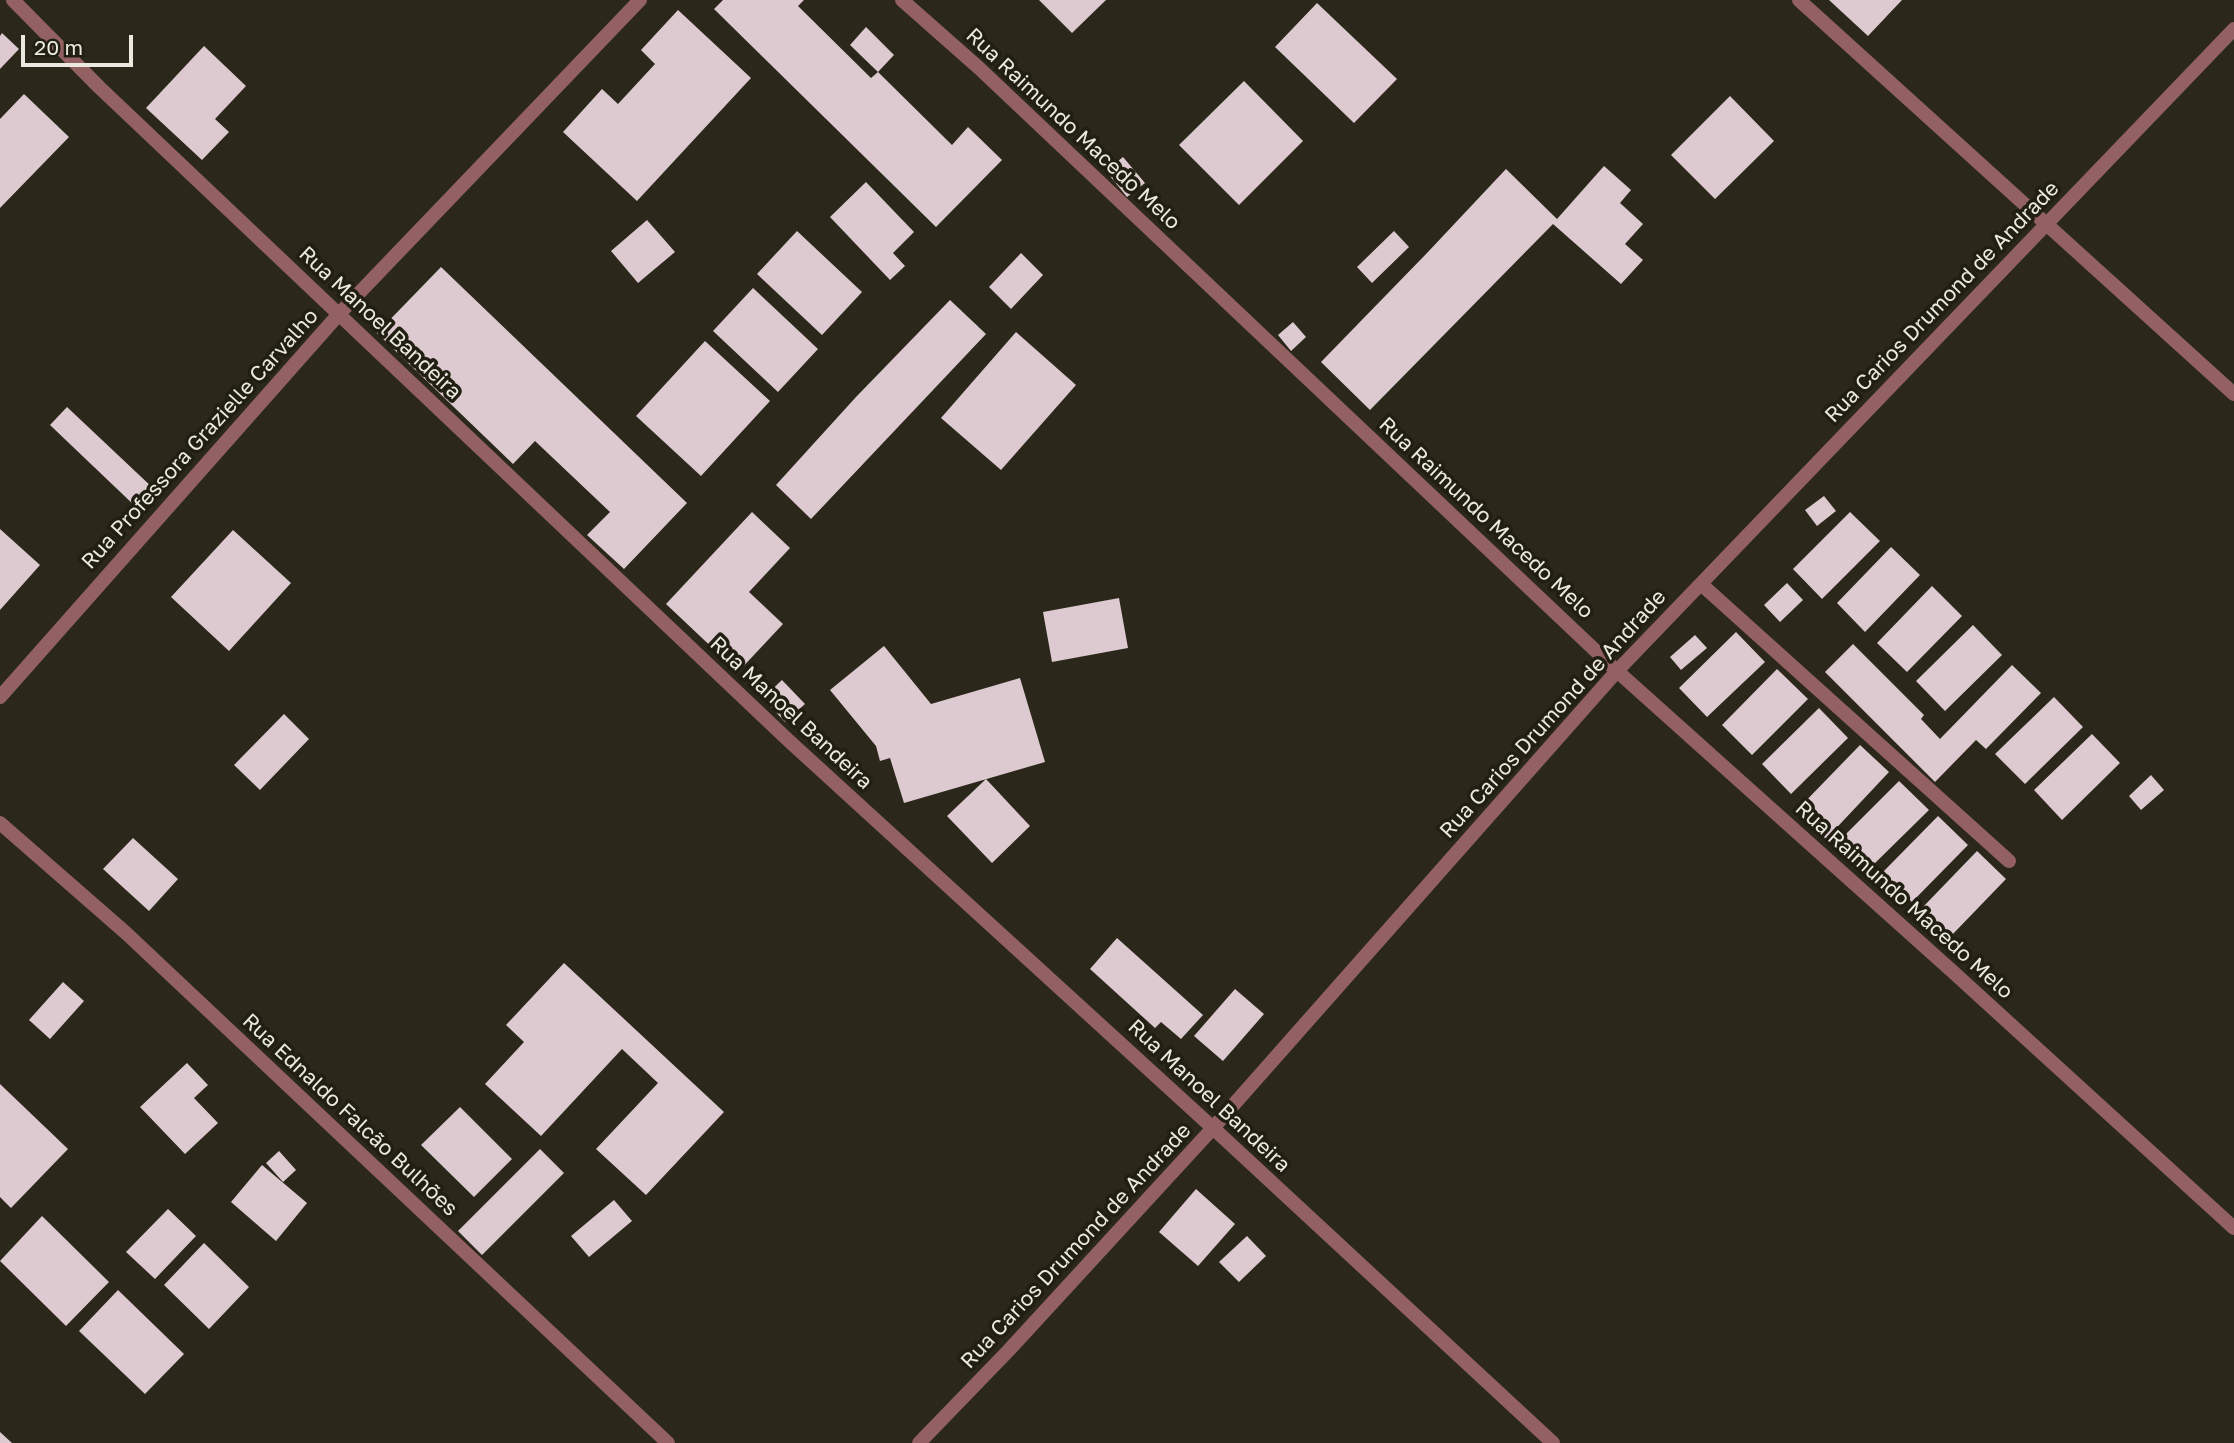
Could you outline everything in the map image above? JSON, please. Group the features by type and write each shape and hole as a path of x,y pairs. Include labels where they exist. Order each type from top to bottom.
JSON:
{"street":[{"name":"Rua Manoel Bandeira","path":"13,0 99,87 788,740 1553,1443"},
{"name":"Rua Professora Grazielle Carvalho","path":"0,697 340,314 640,0"},
{"name":"Rua Raimundo Macedo Melo","path":"902,0 989,78 1617,671 2234,1228"},
{"path":"1799,0 2234,394"},
{"name":"Rua Carios Drumond de Andrade","path":"919,1443 1010,1350 1213,1128 1617,671 2234,29"},
{"path":"1701,584 2009,861"},
{"name":"Rua Ednaldo Falcão Bulhões","path":"0,823 126,933 668,1443"}],"building":[{"path":"723,0 804,0 798,6 871,78 878,72 952,145 968,127 1002,160 936,227 714,9"},
{"path":"1039,0 1106,0 1072,33"},
{"path":"1829,0 1902,0 1868,36"},
{"path":"1317,3 1397,79 1354,123 1275,47"},
{"path":"678,10 751,78 637,201 563,132 602,89 618,104 655,64 641,50"},
{"path":"866,27 894,55 878,72 850,45"},
{"path":"2,33 19,49 0,69 0,36"},
{"path":"204,46 246,86 215,119 229,132 202,160 146,108"},
{"path":"1244,81 1303,141 1239,205 1179,145"},
{"path":"24,94 69,137 0,208 0,119"},
{"path":"1730,96 1774,141 1715,199 1671,155"},
{"path":"1123,157 1145,183 1127,197 1106,171"},
{"path":"1604,166 1631,190 1620,203 1643,224 1625,244 1643,260 1621,284 1553,224 1370,410 1321,362 1506,169 1557,219"},
{"path":"866,182 914,232 893,253 905,266 890,280 830,217"},
{"path":"647,220 675,252 638,283 611,251"},
{"path":"797,231 862,292 822,335 757,274"},
{"path":"1394,231 1409,247 1372,283 1357,267"},
{"path":"1021,253 1043,275 1011,309 989,287"},
{"path":"441,267 687,503 624,569 587,535 610,512 535,441 513,464 377,333"},
{"path":"753,288 818,349 778,392 713,331"},
{"path":"950,300 986,334 811,519 776,485"},
{"path":"1293,322 1306,337 1291,351 1278,335"},
{"path":"1016,332 1076,385 1001,470 941,418"},
{"path":"705,341 770,401 701,476 636,416"},
{"path":"67,407 154,489 136,507 50,425"},
{"path":"1824,496 1836,511 1817,526 1805,510"},
{"path":"752,512 790,548 749,592 783,624 738,672 666,604"},
{"path":"1850,512 1880,541 1822,599 1793,569"},
{"path":"0,529 40,565 0,610"},
{"path":"233,530 291,583 229,651 171,597"},
{"path":"1891,547 1920,575 1865,632 1837,603"},
{"path":"1787,583 1803,600 1780,622 1764,605"},
{"path":"1932,586 1962,616 1907,672 1877,643"},
{"path":"1119,598 1128,648 1052,662 1043,612"},
{"path":"1973,625 2002,655 1945,711 1916,681"},
{"path":"1736,632 1765,662 1707,717 1679,688"},
{"path":"1695,635 1707,648 1681,670 1670,657"},
{"path":"1853,644 1924,715 1921,719 1940,739 2012,665 2041,693 1986,749 1976,740 1935,782 1825,672"},
{"path":"884,646 931,704 1020,678 1045,762 904,803 890,758 880,761 876,746 830,690"},
{"path":"1777,669 1808,699 1752,755 1722,725"},
{"path":"782,680 805,704 785,722 763,698"},
{"path":"2054,697 2083,727 2025,784 1995,754"},
{"path":"1819,708 1848,738 1791,794 1762,764"},
{"path":"284,714 309,739 260,790 234,765"},
{"path":"2092,734 2120,763 2062,820 2034,790"},
{"path":"1860,745 1889,772 1826,839 1796,811"},
{"path":"2151,775 2164,790 2141,810 2129,796"},
{"path":"986,779 1030,826 992,863 947,816"},
{"path":"1899,781 1929,810 1873,865 1844,836"},
{"path":"1938,816 1968,845 1912,902 1882,873"},
{"path":"133,838 178,879 149,911 103,869"},
{"path":"1977,851 2006,879 1950,937 1922,908"},
{"path":"1117,938 1203,1015 1181,1039 1161,1022 1155,1028 1090,969"},
{"path":"564,963 724,1112 646,1195 596,1149 658,1083 622,1049 541,1136 485,1084 524,1042 506,1025"},
{"path":"63,982 84,1001 50,1039 29,1020"},
{"path":"1235,989 1264,1014 1223,1061 1194,1036"},
{"path":"187,1063 208,1085 194,1098 218,1123 185,1154 140,1107"},
{"path":"0,1084 68,1149 11,1208 0,1197"},
{"path":"460,1107 512,1159 474,1197 421,1145"},
{"path":"540,1149 564,1173 482,1255 458,1231"},
{"path":"279,1151 296,1170 283,1182 266,1163"},
{"path":"262,1165 307,1203 276,1241 231,1202"},
{"path":"1196,1189 1235,1224 1198,1266 1159,1232"},
{"path":"614,1200 632,1221 589,1257 571,1236"},
{"path":"168,1209 196,1236 155,1279 126,1252"},
{"path":"42,1216 109,1282 66,1326 0,1261"},
{"path":"1247,1236 1266,1256 1239,1282 1219,1262"},
{"path":"204,1243 249,1287 209,1329 164,1285"},
{"path":"118,1290 184,1354 145,1394 79,1331"},
{"path":"0,1432 12,1443 0,1443"}]}
